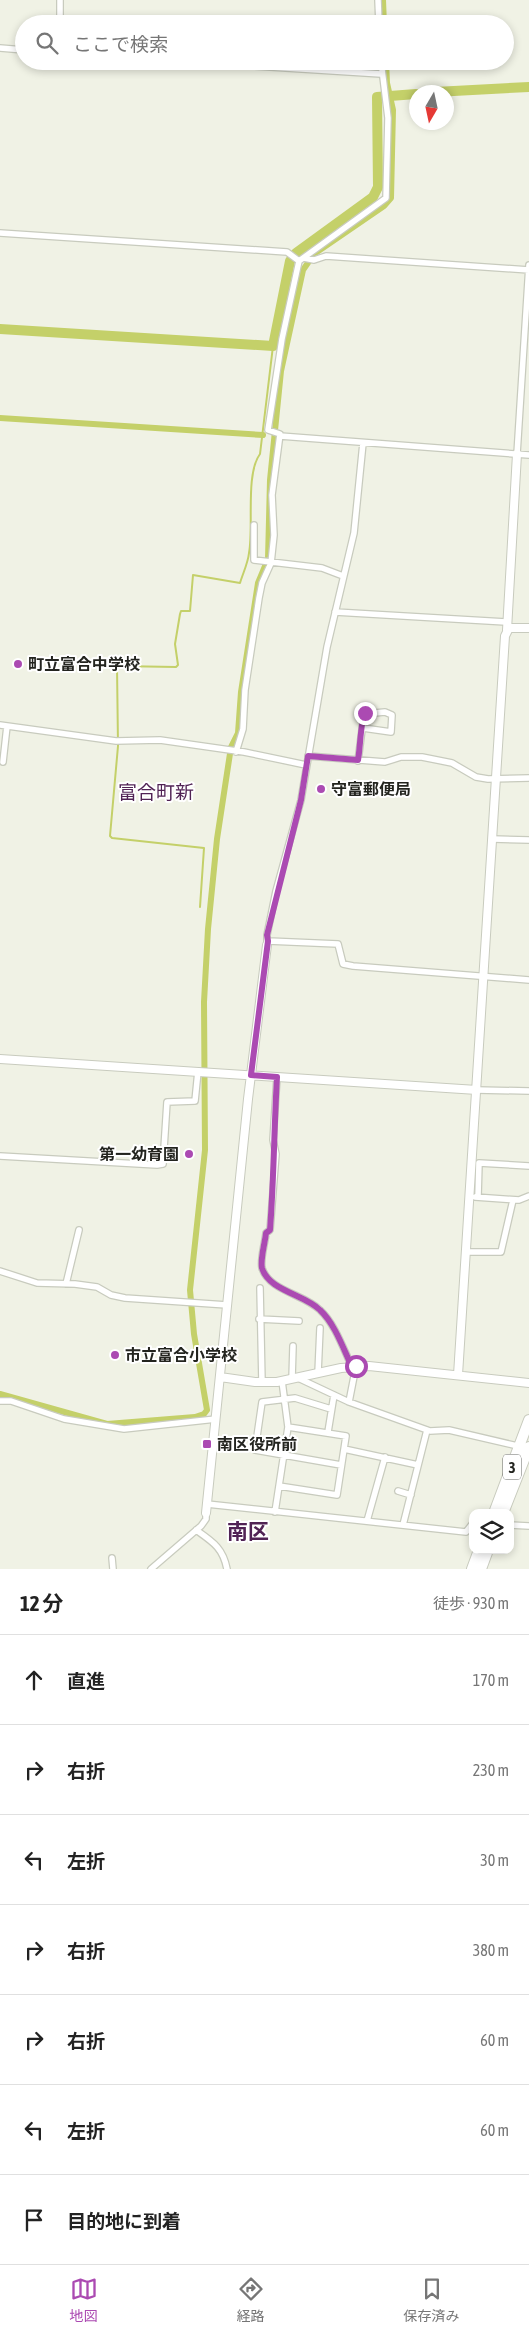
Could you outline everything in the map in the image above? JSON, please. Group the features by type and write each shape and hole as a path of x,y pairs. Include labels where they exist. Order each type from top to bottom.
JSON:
{"highway":[{"name":"3","path":"504,1509 526,1447 529,1420"},
{"name":"3","path":"496,1509 526,1447"},
{"path":"472,1569 478,1554"},
{"path":"481,1569 487,1554"}],"street":[{"path":"60,0 60,15"},
{"path":"378,0 379,15"},
{"path":"0,48 15,49"},
{"path":"318,70 381,74"},
{"path":"381,70 387,104 386,198 301,259 282,339 268,430 276,433 363,443 529,455"},
{"path":"0,233 290,253 301,259 314,260 326,256 529,270"},
{"path":"474,1197 477,1090 529,265"},
{"path":"232,751 243,729 245,690 259,598 274,535 272,495 276,433"},
{"path":"152,1569 206,1519 251,1075 268,943 268,926 301,800 334,612 354,533 363,443"},
{"path":"254,525 254,560 322,568 344,576"},
{"path":"334,612 529,628"},
{"path":"358,760 363,728 361,722 364,714 384,712 392,715 391,732 363,728"},
{"path":"0,725 52,730 116,741 160,740 306,765"},
{"path":"3,762 7,726"},
{"path":"308,756 385,762 409,756 437,759 452,763 476,777 497,780 529,778"},
{"path":"493,844 529,840"},
{"path":"268,943 338,944 343,964 353,966 529,980"},
{"path":"0,1059 477,1090 529,1091"},
{"path":"0,1156 163,1164 167,1102 196,1100 199,1072"},
{"path":"277,1077 273,1140 276,1154 270,1230 266,1233 262,1267 271,1283 294,1293 320,1310 333,1327 354,1367 350,1402"},
{"path":"458,1375 467,1252 479,1163 529,1166"},
{"path":"474,1197 513,1200 529,1196"},
{"path":"467,1252 501,1252 513,1200"},
{"path":"66,1284 79,1230"},
{"path":"0,1271 36,1284 97,1287 111,1295 126,1298 227,1305"},
{"path":"260,1288 259,1319 263,1353 262,1383"},
{"path":"259,1319 299,1321"},
{"path":"318,1373 320,1328"},
{"path":"293,1346 295,1379"},
{"path":"220,1377 262,1383 295,1379 354,1367 458,1375 529,1383"},
{"path":"295,1379 350,1402 427,1430 449,1430 526,1447"},
{"path":"275,1512 288,1427 282,1381"},
{"path":"328,1432 334,1395"},
{"path":"331,1409 295,1398 262,1402 255,1450 284,1457 341,1466"},
{"path":"0,1401 11,1401 64,1419 124,1429 216,1419"},
{"path":"279,1486 337,1494 346,1436 288,1427"},
{"path":"403,1525 427,1430"},
{"path":"344,1449 418,1465"},
{"path":"367,1522 385,1457"},
{"path":"398,1491 411,1494"},
{"path":"206,1508 275,1512 466,1532 469,1528"},
{"path":"514,1525 529,1526"},
{"path":"196,1530 219,1546 227,1569"},
{"path":"112,1558 113,1569"}],"waterway":[{"path":"383,0 384,15"},
{"path":"0,1394 107,1424 195,1417 204,1414 207,1410 194,1334 190,1290 205,1150 204,1002 208,929 217,839 231,747 238,733 241,692 258,583 268,559 270,480 281,371 303,270 314,254 384,206 391,198 393,110 387,83 386,70"},
{"path":"454,91 529,87"},
{"path":"0,329 273,346 290,261 296,253 373,197 378,187 377,97 409,95"},
{"path":"200,907 204,848 112,838 110,836 118,746 117,666 176,667 178,665 175,644 180,614 181,611 190,611 193,575 240,583 249,553 251,488 255,463 260,454 273,346"},
{"path":"0,418 263,435"}],"place":[{"name":"町立富合中学校","path":"18,664"},
{"name":"守富郵便局","path":"321,789"},
{"name":"第一幼育園","path":"189,1154"},
{"name":"市立富合小学校","path":"115,1355"},
{"name":"南区役所前","path":"207,1444"}],"district":[{"name":"富合町新","path":"156,792"},
{"name":"南区","path":"248,1531"}],"route":[{"path":"356,1366 352,1367 333,1327 320,1310 294,1293 271,1283 262,1267 266,1233 270,1230 276,1154 273,1140 277,1077 251,1075 268,941 267,935 276,891 301,800 308,756 358,760 363,728 361,722 365,713"}]}
